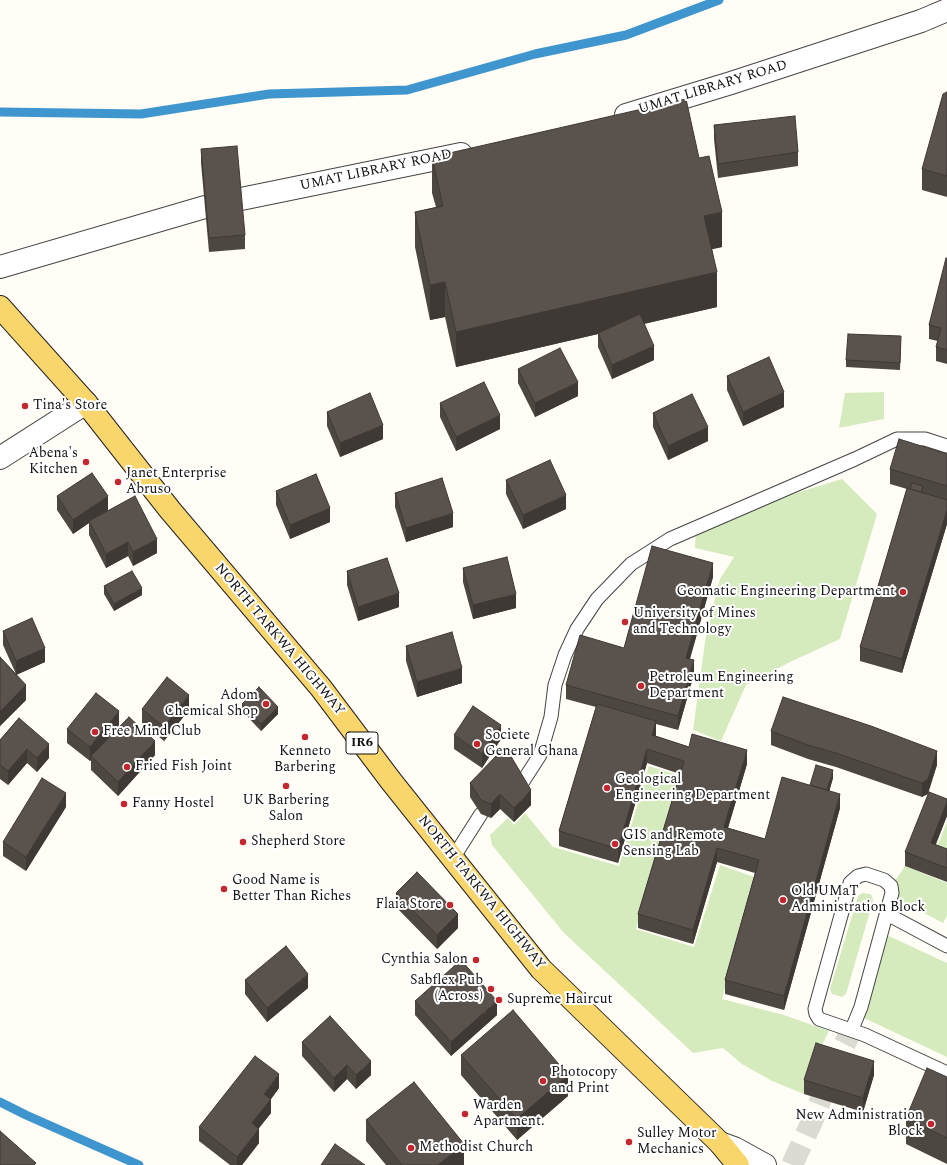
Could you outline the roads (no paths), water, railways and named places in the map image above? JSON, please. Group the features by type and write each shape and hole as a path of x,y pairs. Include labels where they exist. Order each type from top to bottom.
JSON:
{"main road":[{"name":"NORTH TARKWA HIGHWAY","path":"0,307 86,404 170,510 321,688 391,781 541,969 720,1143 738,1165"}],"street":[{"name":"UMAT LIBRARY ROAD","path":"610,120 731,83 921,21 947,10"},
{"name":"UMAT LIBRARY ROAD","path":"241,199 479,150"},
{"path":"0,267 205,207"},
{"path":"0,458 86,404"},
{"path":"720,1143 734,1148 765,1165"}],"lane":[{"path":"520,786 540,755 551,717 555,685 565,654 577,630 597,599 631,564 670,539 855,459 897,439 925,439 947,446"},
{"path":"453,858 481,814"},
{"path":"852,1029 861,1007 892,893 891,886 884,880 866,874 858,876 850,883 815,1009 819,1018 852,1029 947,1073"},
{"path":"887,914 947,946"}],"waterway":[{"path":"0,112 141,114 269,94 407,90 535,54 626,35 719,0"},
{"path":"0,1102 139,1165"}],"tunnel":[{"path":"792,1165 813,1119 835,1063 852,1029"}],"place":[{"name":"Tina's Store","path":"25,406"},
{"name":"Abena's Kitchen","path":"86,462"},
{"name":"Janet Enterprise Abruso","path":"118,482"},
{"name":"Geomatic Engineering Department","path":"903,592"},
{"name":"University of Mines and Technology","path":"625,622"},
{"name":"Petroleum Engineering Department","path":"641,686"},
{"name":"Adom Chemical Shop","path":"266,704"},
{"name":"Free Mind Club","path":"95,732"},
{"name":"Kenneto Barbering","path":"305,737"},
{"name":"Societe General Ghana","path":"477,744"},
{"name":"Fried Fish Joint","path":"127,767"},
{"name":"UK Barbering Salon","path":"286,786"},
{"name":"Geological Engineering Department","path":"607,788"},
{"name":"Fanny Hostel","path":"124,804"},
{"name":"Shepherd Store","path":"243,842"},
{"name":"GIS and Remote Sensing Lab","path":"615,844"},
{"name":"Good Name is Better Than Riches","path":"224,889"},
{"name":"Old UMaT Administration Block","path":"783,900"},
{"name":"Flaia Store","path":"450,905"},
{"name":"Cynthia Salon","path":"476,960"},
{"name":"Sabflex Pub (Across)","path":"491,989"},
{"name":"Supreme Haircut","path":"499,1000"},
{"name":"Photocopy and Print","path":"543,1081"},
{"name":"Warden Apartment.","path":"465,1114"},
{"name":"New Administration Block","path":"931,1124"},
{"name":"Sulley Motor Mechanics","path":"629,1142"},
{"name":"Methodist Church","path":"411,1148"}]}
